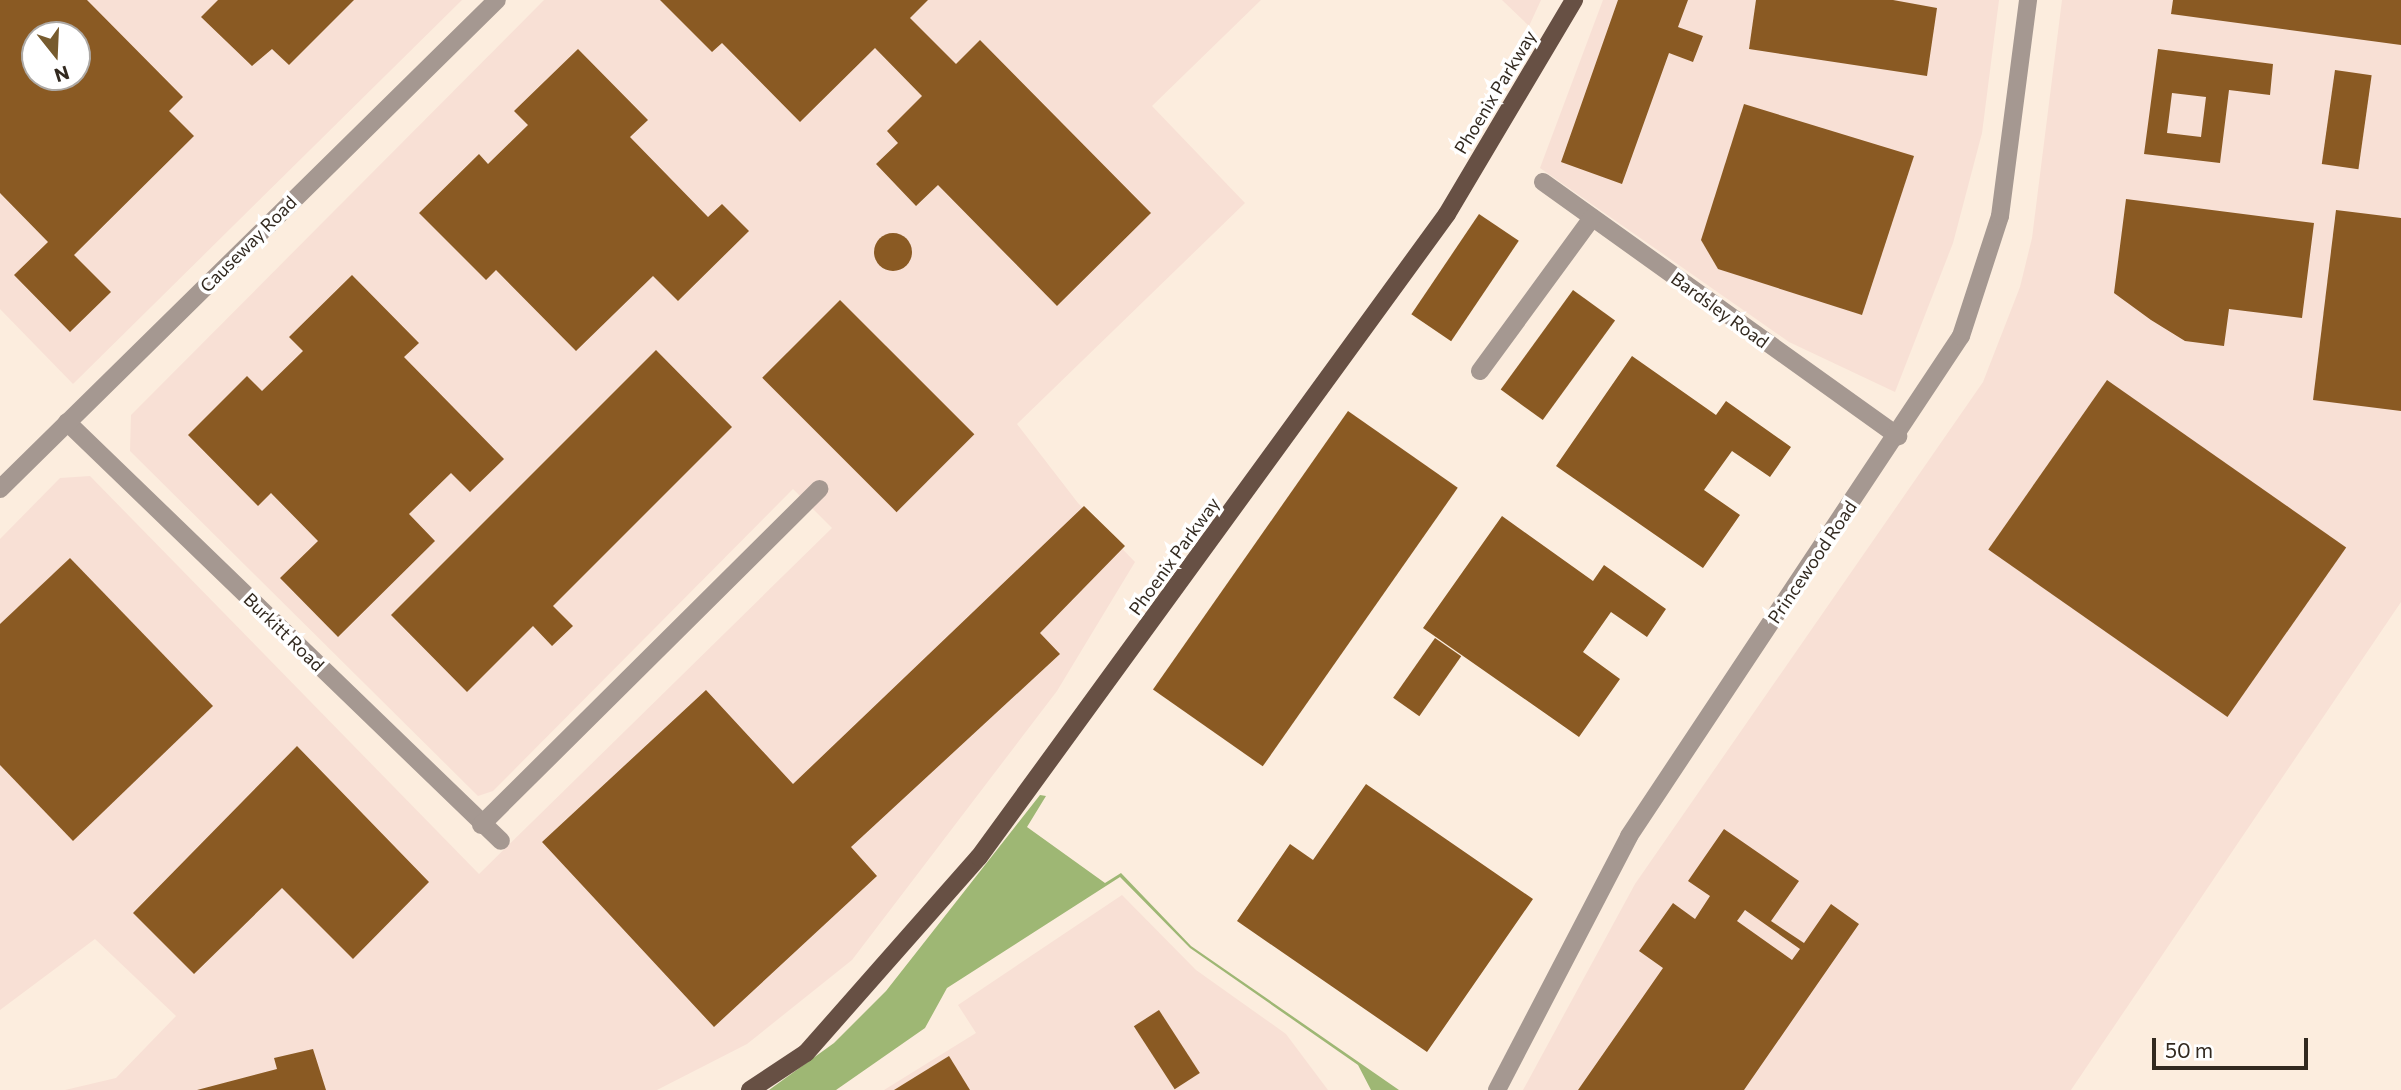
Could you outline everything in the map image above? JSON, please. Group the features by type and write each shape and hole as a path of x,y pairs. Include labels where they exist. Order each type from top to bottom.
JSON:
{"main road":[{"name":"Phoenix Parkway","path":"750,1090 806,1052 979,857 1447,214 1574,0"}],"street":[{"name":"Causeway Road","path":"0,489 497,0"},
{"name":"Princewood Road","path":"1497,1090 1629,836 1898,436 1961,336 2000,216 2028,0"},
{"name":"Bardsley Road","path":"1543,182 1898,436"},
{"path":"1480,371 1592,218"},
{"name":"Burkitt Road","path":"67,422 481,825 501,841"},
{"path":"481,825 819,489"}],"shaded area":[{"path":"0,0 462,0 73,384 0,309"},
{"path":"544,0 1261,0 1152,106 1245,203 1017,424 1078,503 1135,562 1057,691 852,960 747,1044 657,1090 65,1090 116,1078 176,1016 95,939 0,1010 0,539 60,478 90,476 479,874 832,528 793,489 493,791 478,796 130,451 131,415"},
{"path":"1502,0 1541,0 1529,26"},
{"path":"1603,0 1999,0 1982,133 1953,243 1895,392 1789,342 1540,168"},
{"path":"2062,0 2401,0 2401,602 2071,1090 1523,1090 1635,884 1983,382 2020,287 2032,238"},
{"path":"1122,895 1196,970 1286,1034 1328,1090 884,1090 976,1033 958,1005"}],"green space":[{"path":"1040,795 1046,796 1027,827 1105,883 1121,873 1191,946 1399,1090 1371,1090 1358,1065 1190,948 1120,877 947,988 925,1028 836,1090 769,1090 834,1043 886,991"}],"building":[{"path":"0,0 87,0 183,97 169,111 194,136 74,255 111,292 70,332 14,275 48,242 0,193"},
{"path":"218,0 354,0 289,65 272,49 252,66 201,17"},
{"path":"660,0 928,0 910,18 956,64 980,40 1151,213 1057,306 938,185 916,206 876,164 898,143 887,131 922,96 875,48 800,122 722,43 712,52"},
{"path":"1618,0 1688,0 1678,27 1703,36 1693,62 1669,53 1622,184 1561,162"},
{"path":"1756,0 1893,0 1937,8 1927,76 1749,49"},
{"path":"2173,0 2401,0 2401,45 2171,14"},
{"path":"578,49 648,120 630,137 708,217 722,204 749,231 678,301 653,276 576,351 496,270 486,280 419,213 479,154 488,164 528,125 514,111"},
{"path":"2158,49 2273,64 2270,95 2229,90 2220,163 2144,154","holes":["2172,93 2206,97 2201,137 2167,133"]},
{"path":"2335,70 2372,75 2358,169 2322,164"},
{"path":"1744,104 1914,156 1862,315 1718,269 1701,240"},
{"path":"2126,199 2314,223 2302,318 2229,309 2224,346 2185,341 2151,320 2114,293"},
{"path":"2336,210 2401,218 2401,411 2313,400"},
{"path":"1479,214 1519,241 1451,341 1411,314"},
{"path":"893,233 906,239 912,252 906,265 893,271 880,265 874,252 880,239"},
{"path":"352,275 419,343 404,357 504,459 470,492 451,473 409,514 435,541 338,637 280,578 318,541 271,493 258,506 188,435 247,376 262,391 303,351 289,337"},
{"path":"1573,290 1615,321 1543,420 1501,390"},
{"path":"840,300 974,434 897,512 762,378"},
{"path":"656,350 732,427 553,606 573,626 552,646 533,626 467,692 391,615"},
{"path":"1632,356 1716,415 1726,401 1791,447 1770,477 1732,451 1704,490 1740,515 1703,568 1556,466"},
{"path":"2107,380 2346,547 2227,717 1988,550"},
{"path":"1348,411 1458,488 1263,766 1153,690"},
{"path":"1084,506 1125,546 1040,633 1060,654 851,847 877,876 714,1027 542,842 706,690 793,784"},
{"path":"1502,516 1593,581 1604,565 1666,609 1647,637 1611,612 1583,652 1620,679 1579,737 1423,628"},
{"path":"70,558 213,706 73,841 0,765 0,624"},
{"path":"1435,638 1461,656 1419,716 1393,698"},
{"path":"297,746 429,882 353,959 282,888 194,974 133,913"},
{"path":"1366,784 1533,899 1427,1052 1237,921 1290,844 1313,860"},
{"path":"1724,829 1799,881 1771,921 1804,943 1831,904 1859,924 1744,1090 1578,1090 1663,968 1639,951 1673,903 1695,919 1710,896 1688,881","holes":["1745,910 1800,949 1792,960 1737,921"]},
{"path":"1159,1010 1200,1073 1175,1089 1134,1026"},
{"path":"313,1049 326,1090 197,1090 277,1069 274,1058"},
{"path":"949,1056 970,1090 894,1090"}]}
